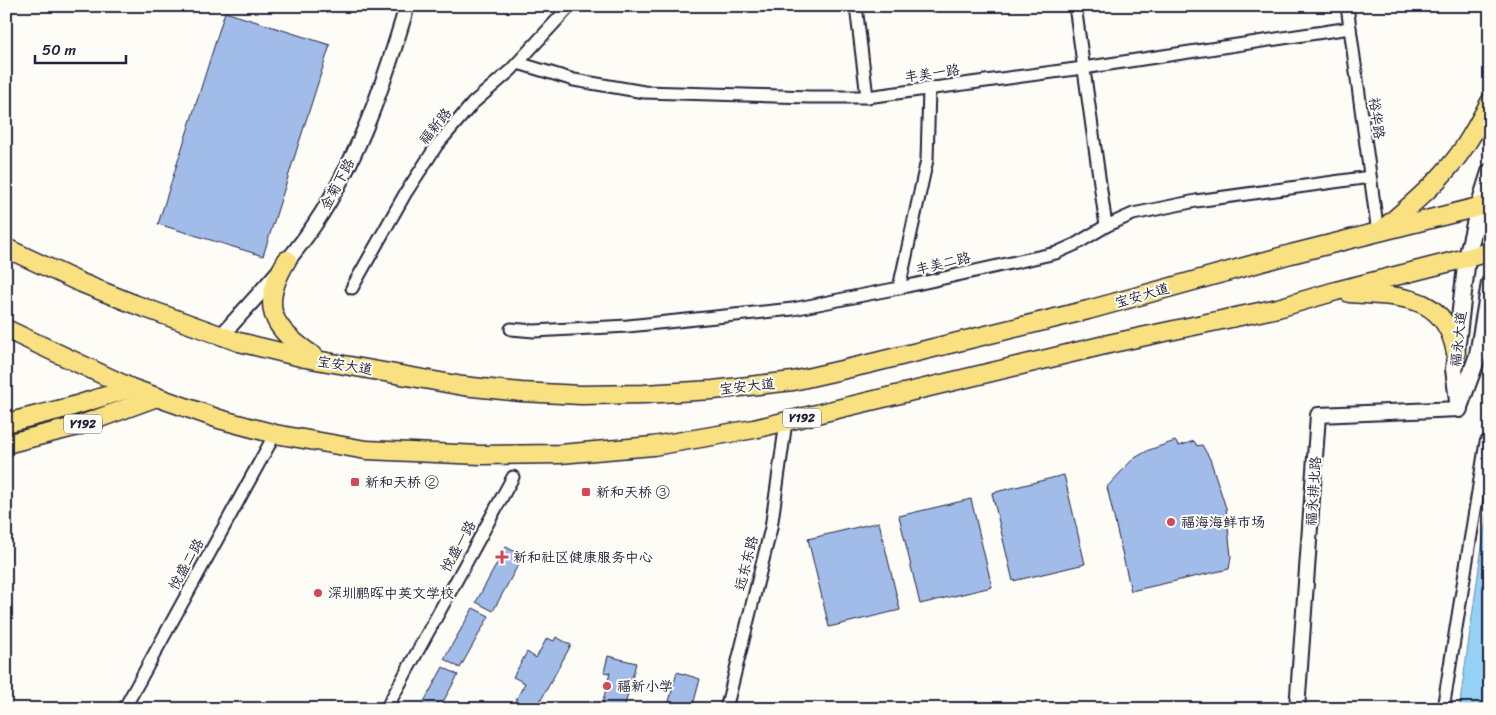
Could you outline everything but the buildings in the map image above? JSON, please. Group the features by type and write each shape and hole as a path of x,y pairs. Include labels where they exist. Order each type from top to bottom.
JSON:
{"main road":[{"path":"1378,233 1450,167 1474,132 1490,102"},
{"name":"福永大道","path":"1458,409 1454,369 1467,258 1484,206 1490,172"},
{"name":"宝安大道","path":"6,248 88,286 221,336 256,346 323,361 463,386 555,394 644,394 714,390 793,381 1088,310 1292,254 1484,206"},
{"path":"1467,258 1490,252"},
{"name":"Y192","path":"6,423 131,388 219,419 275,434 366,450 481,455 560,454 653,446 786,422 1113,343 1278,308 1336,291 1467,258"},
{"path":"287,260 273,289 272,311 284,332 295,343 323,361"},
{"name":"福永大道","path":"1458,409 1478,354 1490,283"},
{"path":"1336,291 1402,298 1425,304 1442,317 1453,338 1456,353"},
{"path":"6,330 131,388"},
{"name":"Y192","path":"6,444 78,426 157,397"}],"street":[{"name":"金菊下路","path":"221,336 287,260 322,214 354,154 390,65 407,6"},
{"name":"福新路","path":"352,288 404,194 437,145 474,103 518,63 570,6"},
{"path":"856,6 867,97"},
{"path":"1075,6 1106,226"},
{"name":"裕华路","path":"1347,6 1378,233"},
{"name":"丰美一路","path":"518,63 574,80 644,92 810,98 867,97 1083,68 1350,28"},
{"path":"899,288 927,160 929,89"},
{"name":"丰美二路","path":"511,329 534,331 648,324 792,309 899,288 1056,253 1132,214 1196,201 1370,177"},
{"name":"福永排北路","path":"1297,709 1318,415 1458,409"},
{"name":"远东东路","path":"726,709 771,528 786,422"},
{"name":"悦盛二路","path":"124,709 275,434"},
{"path":"1443,709 1486,442"},
{"name":"悦盛一路","path":"386,709 513,477"}],"water":[{"path":"1489,497 1490,709 1459,709"}],"place":[{"name":"新和天桥 ②","path":"355,482"},
{"name":"新和天桥 ③","path":"586,492"},
{"name":"福海海鲜市场","path":"1171,522"},
{"name":"新和社区健康服务中心","path":"502,557"},
{"name":"深圳鹏晖中英文学校","path":"318,593"},
{"name":"福新小学","path":"607,686"}]}
